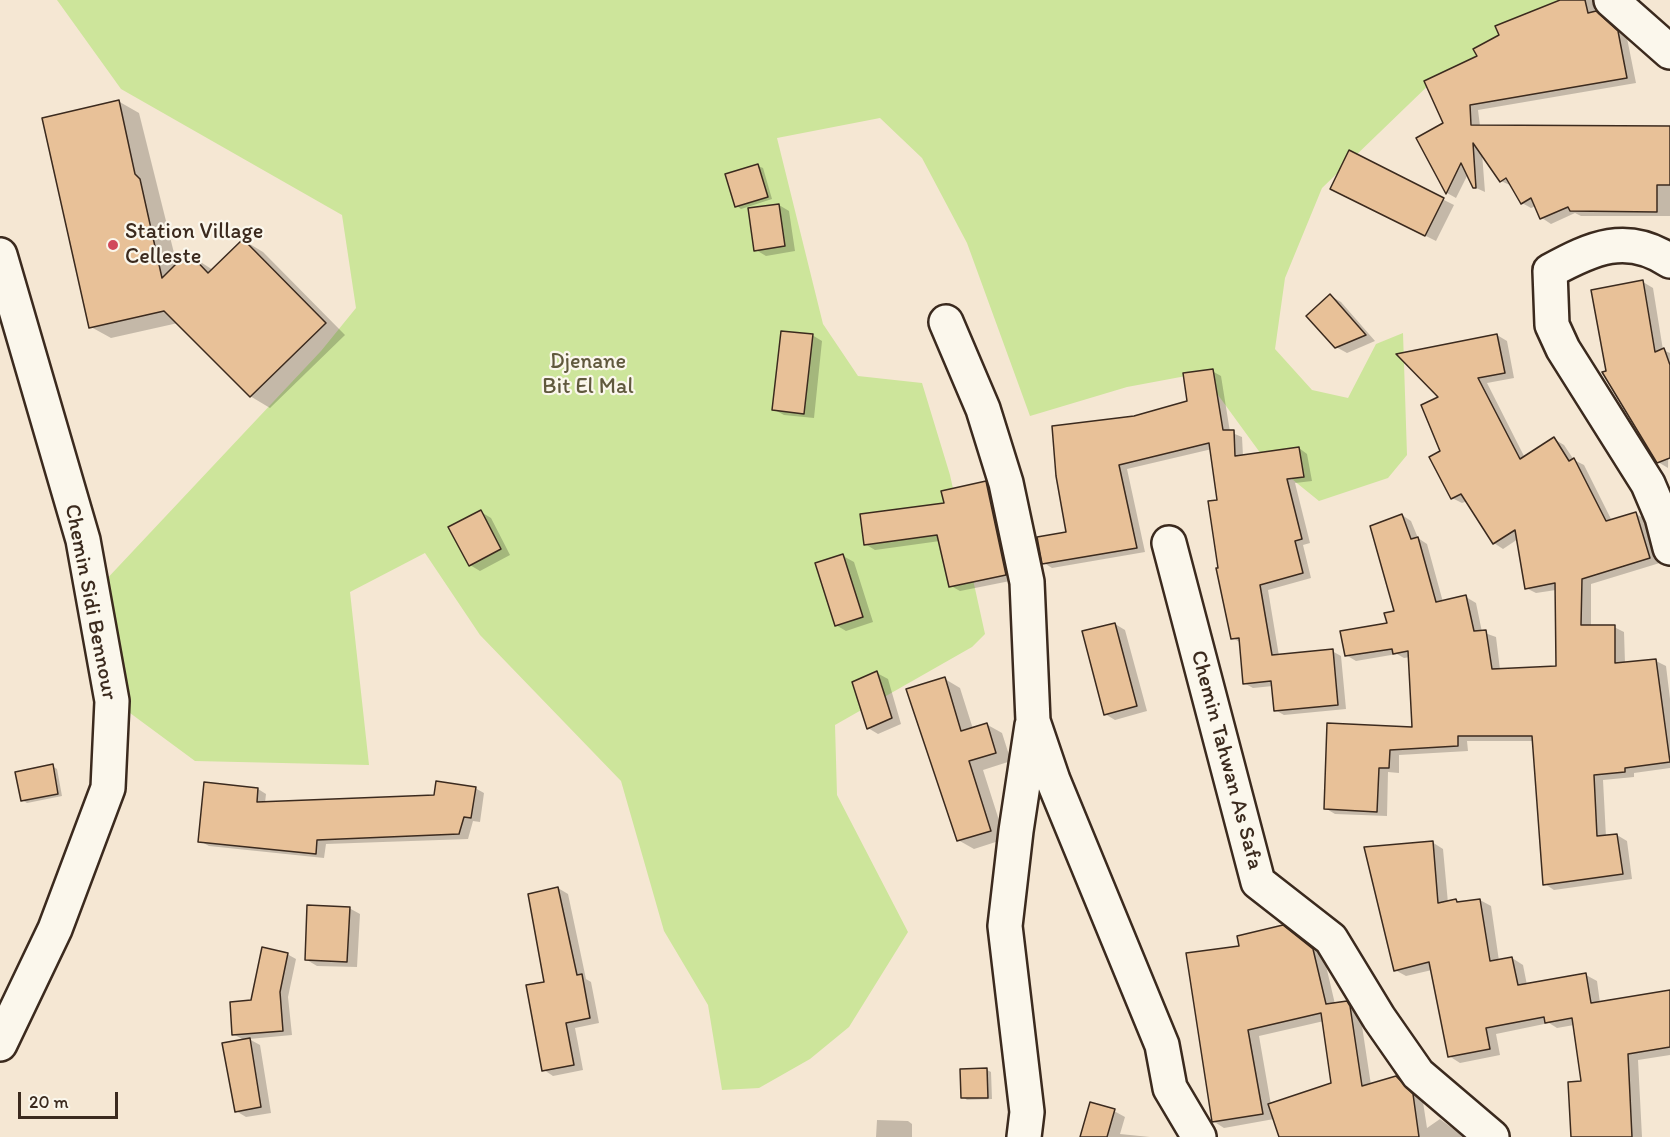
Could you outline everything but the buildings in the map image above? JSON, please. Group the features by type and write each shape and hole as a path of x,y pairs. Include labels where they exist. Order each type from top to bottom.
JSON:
{"street":[{"path":"1611,0 1670,52"},
{"path":"1670,261 1658,253 1615,244 1575,257 1550,271 1552,324 1563,349 1648,484 1662,517 1670,548"},
{"name":"Chemin Sidi Bennour","path":"0,255 82,540 112,701 108,788 55,929 0,1044"},
{"path":"946,322 983,409 1006,483 1027,582 1033,721 1016,831 1005,926 1027,1112 1024,1137"},
{"name":"Chemin Tahwan As Safa","path":"1169,543 1258,882 1331,939 1379,1018 1418,1074 1492,1137"},
{"path":"1033,721 1053,780 1162,1044 1170,1088 1198,1137"}],"green space":[{"name":"Djenane Bit El Mal","path":"57,0 1566,0 1559,11 1436,78 1322,188 1285,278 1275,349 1312,390 1348,398 1376,344 1403,333 1407,455 1388,478 1319,501 1261,454 1202,373 1127,387 1030,416 967,243 922,158 880,118 777,138 823,324 858,376 922,383 950,475 985,634 972,647 835,725 837,795 908,932 849,1027 810,1059 759,1088 722,1090 708,1005 664,931 621,781 480,635 425,553 350,592 369,765 195,761 130,713 102,584 321,351 356,308 342,215 121,89"}],"place":[{"name":"Station Village Celleste","path":"113,245"}]}
